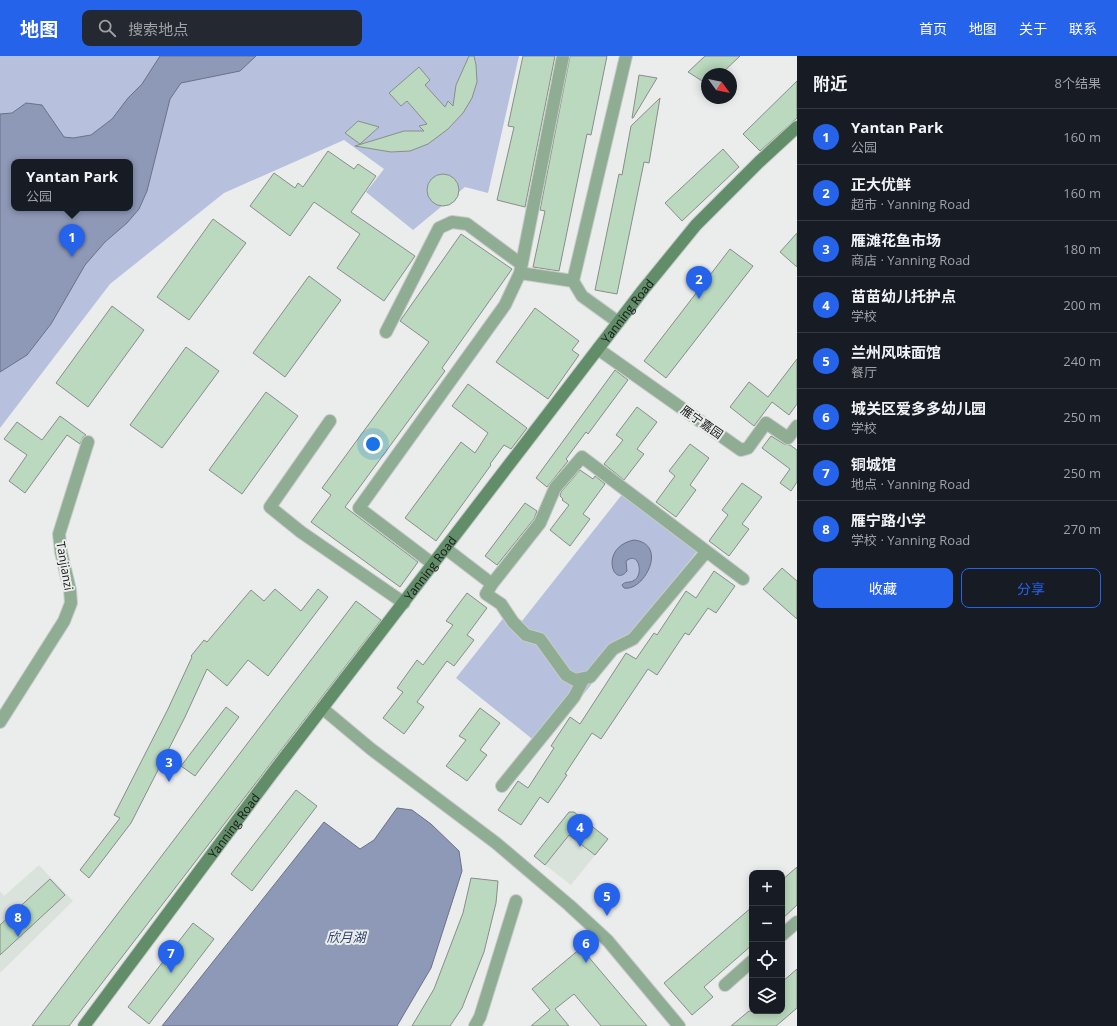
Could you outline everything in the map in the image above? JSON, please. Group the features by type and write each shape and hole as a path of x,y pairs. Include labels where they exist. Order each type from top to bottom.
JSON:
{"main road":[{"name":"Yanning Road","path":"84,1026 322,708 618,322 696,225 759,162 797,127"}],"street":[{"path":"433,564 359,508 505,305 521,269 563,56"},
{"path":"618,322 582,296 573,281 626,56"},
{"path":"386,332 439,228 452,222 467,224 521,269 573,281"},
{"name":"雁宁嘉园","path":"598,349 741,450 748,448 766,423 788,438 797,426"},
{"path":"330,421 270,507 301,532 404,603"},
{"name":"Tanjianzi","path":"0,722 64,621 71,603 70,590 59,534 88,442"},
{"path":"706,552 633,639 614,649 590,677 575,680 566,675 540,639 526,635 513,622 501,604 486,594 492,584 540,523 555,488 582,456 743,579"},
{"path":"445,548 492,584"},
{"path":"502,786 574,697 584,678"},
{"path":"322,708 371,749 496,843 569,905 608,941 679,1026"},
{"path":"475,1026 480,1017 516,901"},
{"path":"725,985 749,964"}],"shaded area":[{"path":"0,56 519,56 488,193 465,187 413,230 366,192 384,169 344,140 224,193 110,284 0,428"},
{"path":"624,492 698,550 575,705 536,742 456,678 509,611 522,621"},
{"path":"582,819 608,839 571,885 545,865"},
{"path":"39,865 73,901 0,973 0,891 4,896"}],"water":[{"path":"160,56 256,56 240,71 181,83 170,99 147,191 139,209 127,223 105,242 85,265 51,324 27,355 0,372 0,114 12,113 26,103 42,105 64,137 73,138 91,135 112,119 128,98 142,84"},
{"path":"634,540 644,543 650,550 650,567 639,583 632,587 624,588 622,585 623,584 635,580 637,577 639,572 638,563 632,558 629,559 626,561 627,571 622,575 617,575 612,565 613,558 616,550 623,544"},
{"name":"欣月湖","path":"397,808 412,810 431,824 459,851 462,871 431,968 397,1026 162,1026 324,822 360,849 374,840"}],"building":[{"path":"469,56 474,56 477,82 472,98 463,113 448,129 428,144 410,151 391,152 355,146 404,131 424,131 419,126 427,124 407,101 401,106 389,93 419,67 430,80 425,85 445,107 448,101 453,106 456,85"},
{"path":"523,56 555,56 525,207 497,200 514,127 508,126"},
{"path":"570,56 607,56 591,135 587,134 559,271 533,267 545,211 540,210"},
{"path":"705,56 740,56 727,68 701,68 701,80 688,72"},
{"path":"639,75 657,78 632,118"},
{"path":"797,81 797,118 760,151 743,134"},
{"path":"660,98 649,163 644,162 617,294 595,290 619,174 622,175 631,126"},
{"path":"358,121 379,127 360,144 345,133"},
{"path":"723,149 739,167 682,221 665,203"},
{"path":"328,151 354,169 358,164 376,176 351,212 415,256 384,301 337,268 360,234 314,202 290,236 250,206 274,173 295,188 298,183 303,187"},
{"path":"443,174 452,177 456,181 459,190 456,199 452,203 443,206 434,203 430,199 427,190 430,181 434,177"},
{"path":"213,219 246,243 189,320 157,297"},
{"path":"797,233 797,267 780,252"},
{"path":"461,234 512,269 442,368 445,371 345,507 418,562 400,587 311,522 331,495 322,488 429,342 400,321"},
{"path":"730,249 753,266 666,378 644,361"},
{"path":"309,276 341,300 285,377 253,353"},
{"path":"112,306 144,330 88,407 56,383"},
{"path":"535,308 579,341 572,350 579,355 548,399 496,362"},
{"path":"186,347 219,371 162,448 130,425"},
{"path":"797,359 797,404 789,415 772,402 754,426 730,407 749,382 768,397"},
{"path":"615,370 628,380 588,434 586,432 566,459 568,461 547,487 536,478"},
{"path":"468,384 527,428 511,449 504,445 436,541 405,518 461,442 475,453 488,433 452,406"},
{"path":"266,392 298,416 242,494 209,470"},
{"path":"637,407 657,422 637,449 644,454 624,480 604,464 623,440 616,435"},
{"path":"60,416 86,435 83,437 80,444 67,435 25,493 9,481 27,455 4,439 17,422 42,440"},
{"path":"771,436 797,450 797,482 791,491 780,483 790,469 762,448"},
{"path":"690,444 709,458 690,485 696,490 676,517 656,502 675,476 669,471"},
{"path":"580,470 593,479 595,476 605,484 583,514 590,519 570,546 550,530 569,505 562,500 563,499 560,496 561,492"},
{"path":"742,483 762,497 742,524 749,529 729,556 709,541 728,515 722,510"},
{"path":"525,503 537,511 534,519 497,565 485,556"},
{"path":"782,568 797,581 797,619 763,589"},
{"path":"714,571 735,586 716,613 708,608 689,635 685,633 657,675 648,669 601,739 592,733 548,803 540,797 521,825 498,810 518,781 528,788 554,748 551,746 570,717 580,724 626,653 636,659 654,633 657,635 686,591 696,598"},
{"path":"275,589 301,611 318,589 328,597 268,676 248,660 227,686 207,669 185,717 131,823 89,878 80,870 120,818 114,815 168,709 192,657 191,656 204,640 207,642 251,590 264,601"},
{"path":"467,593 487,608 467,635 474,640 454,666 447,661 417,702 424,707 404,734 383,718 403,692 397,688 417,660 423,665 453,625 446,621"},
{"path":"356,601 381,620 69,1026 32,1026"},
{"path":"226,707 239,717 195,776 181,766"},
{"path":"480,708 500,723 480,750 487,755 467,781 446,766 466,740 459,736"},
{"path":"296,790 317,806 252,891 231,874"},
{"path":"569,812 574,812 608,839 595,855 569,835 545,865 534,856"},
{"path":"797,867 797,905 785,916 785,906 785,877"},
{"path":"471,878 498,881 496,903 484,952 462,1008 450,1026 412,1026 434,989 463,913"},
{"path":"50,879 65,895 0,955 0,925"},
{"path":"749,910 749,948 704,987 713,997 692,1015 664,983"},
{"path":"193,923 214,939 149,1024 128,1007"},
{"path":"581,948 647,1026 601,1026 574,994 555,1009 569,1026 531,1026 550,1010 532,989"},
{"path":"797,969 797,1008 776,1026 731,1026 749,1011 749,1014 785,1014 785,979"}],"place":[{"name":"Yantan Park","path":"72,257"},
{"name":"正大优鲜","path":"699,299"},
{"name":"雁滩花鱼市场","path":"169,782"},
{"name":"苗苗幼儿托护点","path":"580,847"},
{"name":"兰州风味面馆","path":"607,916"},
{"name":"雁宁路小学","path":"18,937"},
{"name":"城关区爱多多幼儿园","path":"586,963"},
{"name":"铜城馆","path":"171,973"}]}
